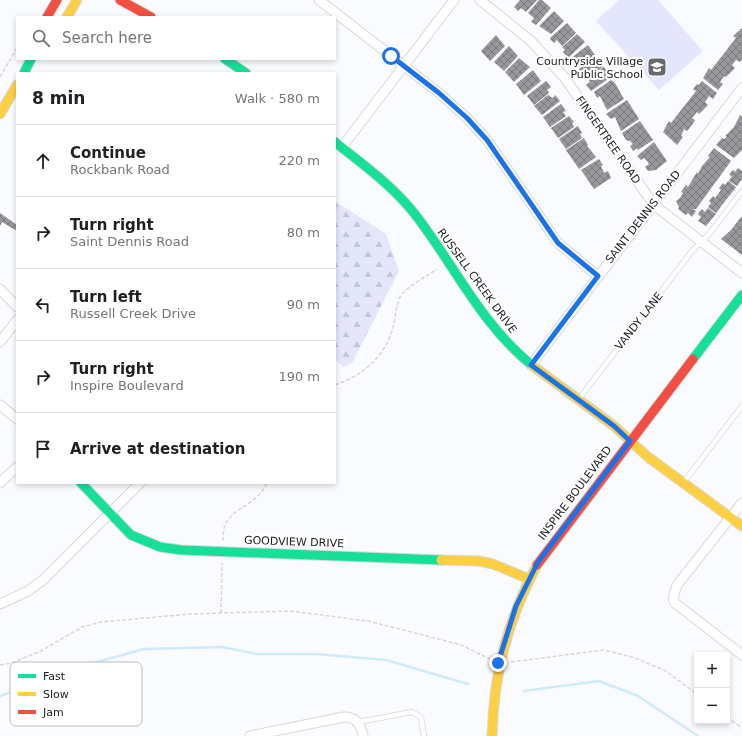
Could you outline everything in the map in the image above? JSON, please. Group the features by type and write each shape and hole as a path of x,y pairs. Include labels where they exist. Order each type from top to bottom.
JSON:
{"street":[{"path":"48,16 57,0"},
{"path":"68,16 77,0"},
{"path":"120,0 149,16"},
{"path":"319,0 454,106 472,124 497,154 558,243 598,276"},
{"path":"338,144 404,66 454,0"},
{"name":"FINGERTREE ROAD","path":"480,0 532,41 564,77 654,205 742,273"},
{"path":"25,72 32,60"},
{"path":"226,60 244,72"},
{"path":"0,114 16,87"},
{"name":"SAINT DENNIS ROAD","path":"531,365 742,88"},
{"name":"RUSSELL CREEK DRIVE","path":"338,144 392,189 414,213 488,320 504,340 531,365 614,426 648,457 742,526"},
{"path":"0,289 16,306"},
{"name":"INSPIRE BOULEVARD","path":"492,736 494,688 498,663 514,612 529,579 552,543 742,295"},
{"path":"0,342 16,321"},
{"path":"0,405 16,418"},
{"path":"0,483 16,468"},
{"name":"GOODVIEW DRIVE","path":"81,484 131,535 140,540 169,549 479,561 493,564 529,579"},
{"path":"0,604 28,591 44,580 139,484"},
{"path":"742,503 677,585 673,598 675,602 742,655"},
{"path":"250,736 344,717 354,719 358,722 363,736"}],"lane":[{"name":"VANDY LANE","path":"578,401 742,191"},
{"path":"684,482 742,406"},
{"path":"358,722 412,712 421,717 424,736"}],"path":[{"path":"0,77 16,50"},
{"path":"336,385 364,372 379,356 390,339 402,295 411,286 437,269"},
{"path":"13,662 40,651 82,626 101,622 190,614 290,611 368,621 461,646 498,663 527,661 604,650 635,658 664,670 694,692"},
{"path":"0,665 10,663"},
{"path":"730,718 742,728"}],"green space":[{"path":"619,0 658,0 703,51 659,90 596,21"},
{"path":"336,202 386,234 399,271 352,363 343,367 336,360"}],"building":[{"path":"520,0 537,0 526,12 521,8 518,11 514,7"},
{"path":"539,0 542,0 551,8 536,25 531,22 534,18 528,13"},
{"path":"554,11 564,21 551,34 539,26"},
{"path":"567,23 576,33 562,46 557,40 554,43 550,39 551,37"},
{"path":"742,28 742,59 740,62 736,60 732,65 735,68 726,77 724,76 720,82 723,84 718,90 703,78 709,68 711,70 736,38 733,36"},
{"path":"577,34 585,42 568,58 563,52 565,50 562,47"},
{"path":"496,35 505,46 490,61 481,51"},
{"path":"588,45 595,55 579,67 570,59"},
{"path":"509,46 518,56 504,71 494,62"},
{"path":"596,57 603,67 587,78 585,75 583,76 579,69"},
{"path":"519,58 530,67 514,82 505,72"},
{"path":"604,67 611,77 591,91 586,85 590,82 588,79"},
{"path":"533,70 541,81 524,95 516,84"},
{"path":"611,80 615,83 624,99 607,110 600,96 597,98 594,92"},
{"path":"546,81 551,87 547,90 549,93 534,105 527,96"},
{"path":"702,81 717,93 713,99 709,96 705,102 708,105 699,114 697,112 692,118 695,120 687,131 684,129 681,136 683,137 677,145 663,132 669,121 671,123 696,91 693,89"},
{"path":"548,95 553,98 555,95 560,101 542,115 534,106"},
{"path":"627,100 639,119 621,131 615,117 611,119 606,114"},
{"path":"561,104 566,111 563,112 566,116 550,127 543,117"},
{"path":"740,115 742,117 742,150 734,158 716,145 722,138 724,139 727,137 725,136 734,127"},
{"path":"569,116 574,122 572,123 574,127 558,138 551,128"},
{"path":"640,121 653,140 638,150 637,148 633,151 630,146 633,144 626,140 622,133"},
{"path":"578,126 582,133 580,134 582,138 566,149 559,139"},
{"path":"584,138 588,145 587,146 596,157 579,169 566,150"},
{"path":"654,142 667,161 656,170 648,171 645,167 649,164 647,161 644,158 641,160 637,156"},
{"path":"714,148 731,161 696,209 693,209 696,211 692,217 688,213 686,215 678,209 679,207 676,201 680,198 683,193 681,192 686,185 688,187 697,172 698,174 702,166 710,157 708,156"},
{"path":"599,159 603,165 601,166 604,173 608,171 611,178 594,189 581,170"},
{"path":"738,168 742,171 742,179 737,186 729,181 732,176 729,175 733,170 735,172"},
{"path":"728,181 736,187 716,213 708,207 711,203 709,201 713,196 715,198 721,190 719,188 723,183 725,185"},
{"path":"708,208 716,214 706,226 698,221 701,217 698,214 702,209 705,212"},
{"path":"0,213 16,224 16,230 2,222 0,226"},
{"path":"742,216 742,255 721,239 731,230"}],"waterway":[{"path":"97,662 144,649 223,647 256,654 316,654 386,660 468,684"},
{"path":"524,691 599,681 638,696 698,736"},
{"path":"0,696 10,692"}],"traffic: fast":[{"path":"24,72 30,60"},
{"path":"226,60 244,72"},
{"path":"336,143 376,175 396,193 414,213 483,313 498,332 533,366"},
{"path":"693,359 742,295"},
{"path":"82,484 131,535 160,547 181,550 441,560"}],"traffic: slow":[{"path":"68,16 77,0"},
{"path":"0,114 16,87"},
{"path":"533,366 614,426 648,457 742,526"},
{"path":"441,560 479,561 493,564 529,579"},
{"path":"492,736 496,690 504,648 510,627 537,565"}],"traffic: jam":[{"path":"48,16 57,0"},
{"path":"120,0 149,16"},
{"path":"537,565 693,359"}],"place":[{"name":"Countryside Village Public School","path":"657,67"}],"route":[{"path":"391,56 439,93 467,118 487,140 558,243 598,276 531,365 614,426 630,441 538,562 516,606 498,663"}]}
